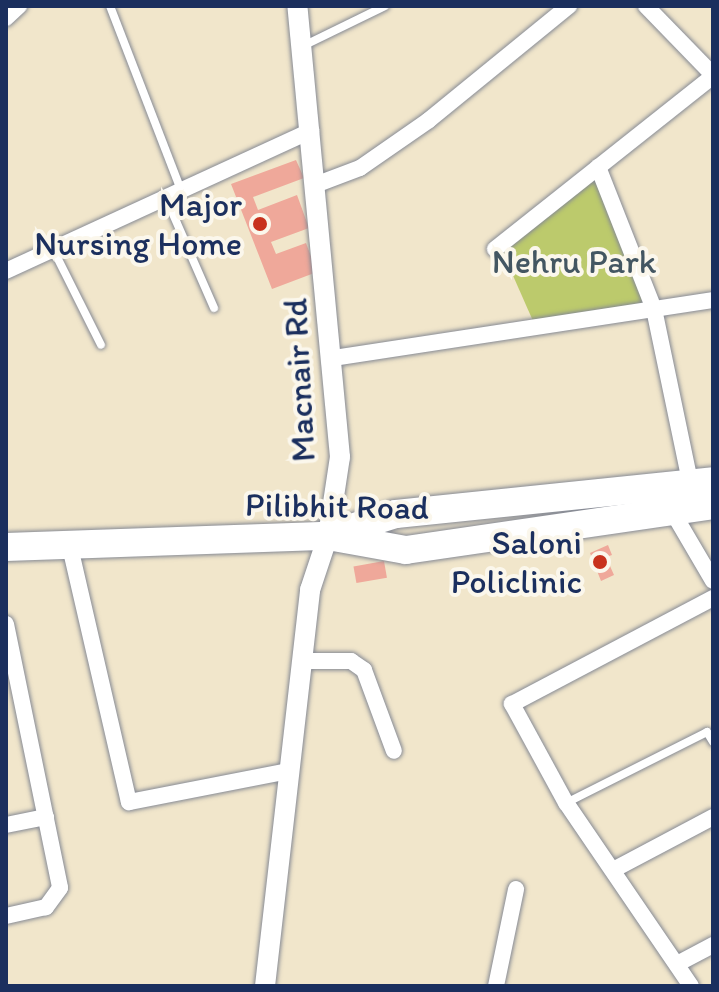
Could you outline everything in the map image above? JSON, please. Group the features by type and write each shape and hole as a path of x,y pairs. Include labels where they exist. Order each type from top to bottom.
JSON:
{"highway":[{"name":"Pilibhit Road","path":"6,547 328,536 396,514 697,498"}],"street":[{"path":"6,18 19,6"},
{"name":"Macnair Rd","path":"265,986 310,590 328,536 340,457 334,358 297,6"},
{"path":"315,185 360,168 429,120 569,6"},
{"path":"495,249 713,75 646,6"},
{"path":"6,271 311,131"},
{"path":"598,167 654,309 713,581"},
{"path":"334,358 713,300"},
{"path":"70,547 129,802 289,771"},
{"path":"691,986 566,803 512,704 713,598"},
{"path":"6,624 60,888 46,907 6,916"},
{"path":"302,661 351,661 364,670 394,751"},
{"path":"6,825 46,817"},
{"path":"613,870 713,817"},
{"path":"496,986 516,889"},
{"path":"677,964 713,945"}],"lane":[{"path":"110,6 214,308"},
{"path":"301,47 385,6"},
{"path":"53,249 101,345"},
{"path":"566,803 710,730 713,742"}],"green space":[{"name":"Nehru Park","path":"595,179 647,306 533,321 503,253"}],"building":[{"path":"296,160 304,178 253,197 258,210 297,195 309,228 271,242 276,254 306,243 317,272 272,289 231,184"},
{"path":"608,545 612,555 606,557 614,575 601,581 590,553"},
{"path":"384,561 387,578 356,583 353,566"}],"place":[{"name":"Major Nursing Home","path":"260,224"},
{"name":"Saloni Policlinic","path":"600,562"}]}
